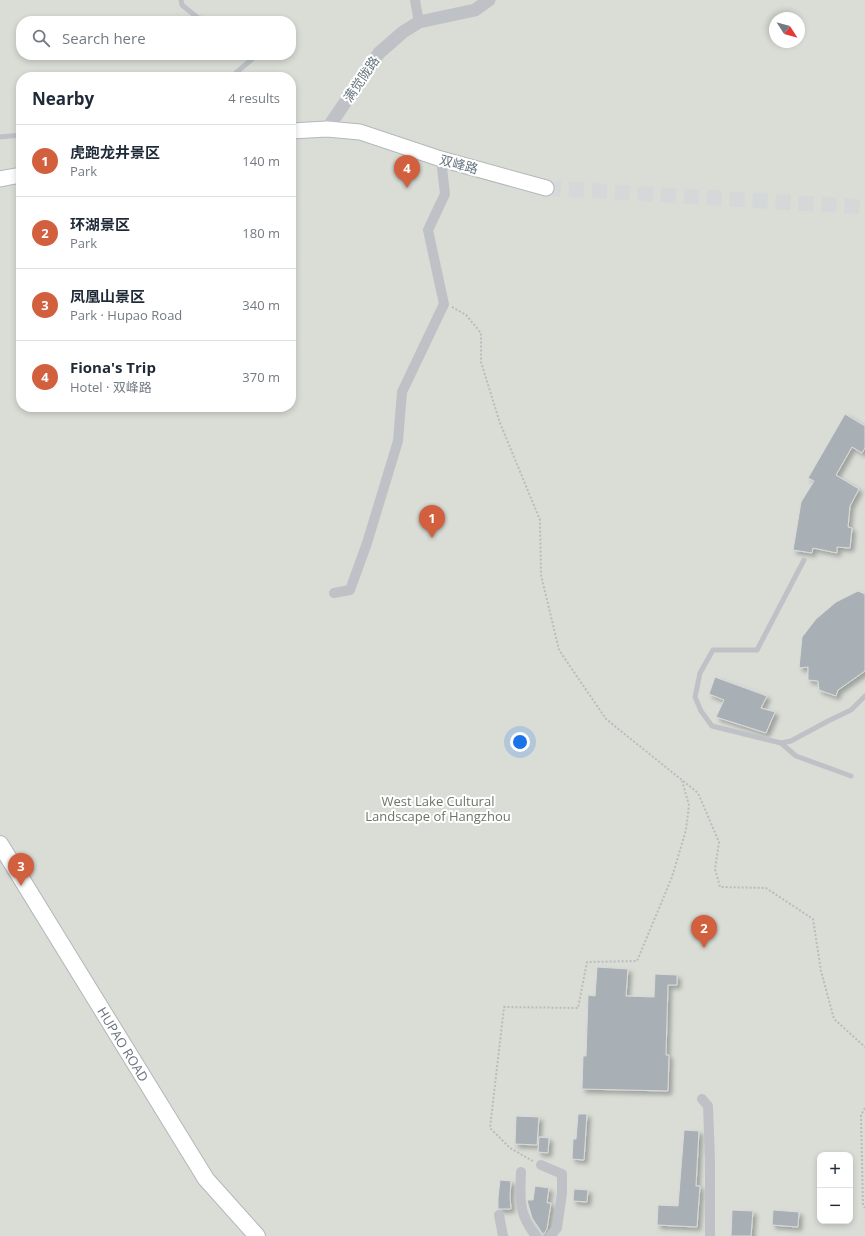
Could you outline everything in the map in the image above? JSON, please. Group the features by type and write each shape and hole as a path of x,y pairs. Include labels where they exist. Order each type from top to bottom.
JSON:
{"main road":[{"name":"双峰路","path":"296,132 327,129 360,132 441,159 546,188"},
{"path":"0,179 16,176"},
{"name":"HUPAO ROAD","path":"0,844 206,1179 257,1236"}],"street":[{"path":"415,0 419,22"},
{"name":"满觉陇路","path":"327,129 379,53 404,32 419,22 475,10 489,0"},
{"path":"334,593 350,590 367,543 398,441 402,392 444,304 428,230 445,194 441,159"},
{"path":"702,1099 708,1106 710,1236"},
{"path":"541,1165 562,1174 562,1193 557,1228 550,1236"},
{"path":"521,1172 520,1203 525,1218 536,1236"},
{"path":"499,1215 503,1236"}],"lane":[{"path":"181,0 182,5 196,16"},
{"path":"237,72 251,60"},
{"path":"0,137 16,135"},
{"path":"804,560 757,650 713,650 700,673 695,697 701,711 712,726 780,743 791,741 851,710 865,696"},
{"path":"780,743 796,756 851,776"}],"path":[{"path":"444,304 466,315 481,333 481,362 500,423 540,520 541,575 559,650 606,719 698,793 718,842 715,869 720,887 766,888 813,919 821,971 834,1019 865,1047"},
{"path":"541,1165 510,1148 490,1128 504,1007 578,1008 587,962 637,961 672,877 686,830 689,805 682,780"},
{"path":"865,1108 861,1115 863,1205 865,1208"}],"green space":[{"name":"West Lake Cultural Landscape of Hangzhou","path":"0,0 865,0 865,1236 0,1236"}],"building":[{"path":"845,414 865,426 865,448 862,453 852,447 836,475 859,489 850,506 848,527 852,528 850,548 837,547 837,553 813,548 812,553 793,550 801,502 814,481 808,478"},
{"path":"858,591 865,594 865,671 838,690 836,696 819,690 818,681 808,680 808,667 799,668 802,637 816,619 836,602"},
{"path":"715,677 767,696 761,708 775,712 766,733 716,717 724,700 709,694"},
{"path":"597,967 628,969 626,996 654,997 655,974 677,975 677,985 668,985 666,1055 669,1055 668,1091 582,1089 583,1056 586,1056 588,995 595,996"},
{"path":"578,1114 587,1114 584,1160 572,1159 573,1139 576,1139"},
{"path":"516,1116 539,1117 537,1145 515,1144"},
{"path":"684,1130 699,1131 696,1186 700,1186 697,1227 657,1225 658,1205 678,1206"},
{"path":"539,1137 549,1138 548,1153 538,1152"},
{"path":"500,1180 511,1181 511,1209 498,1209"},
{"path":"535,1186 549,1188 547,1203 551,1203 547,1229 544,1234 532,1218 527,1200 533,1200"},
{"path":"574,1189 588,1190 587,1202 573,1201"},
{"path":"732,1210 753,1211 751,1236 731,1236"},
{"path":"773,1210 799,1212 798,1227 772,1225"}],"tunnel":[{"path":"546,188 865,207"}],"place":[{"name":"Fiona's Trip","path":"407,188"},
{"name":"虎跑龙井景区","path":"432,538"},
{"name":"凤凰山景区","path":"21,886"},
{"name":"环湖景区","path":"704,948"}]}
